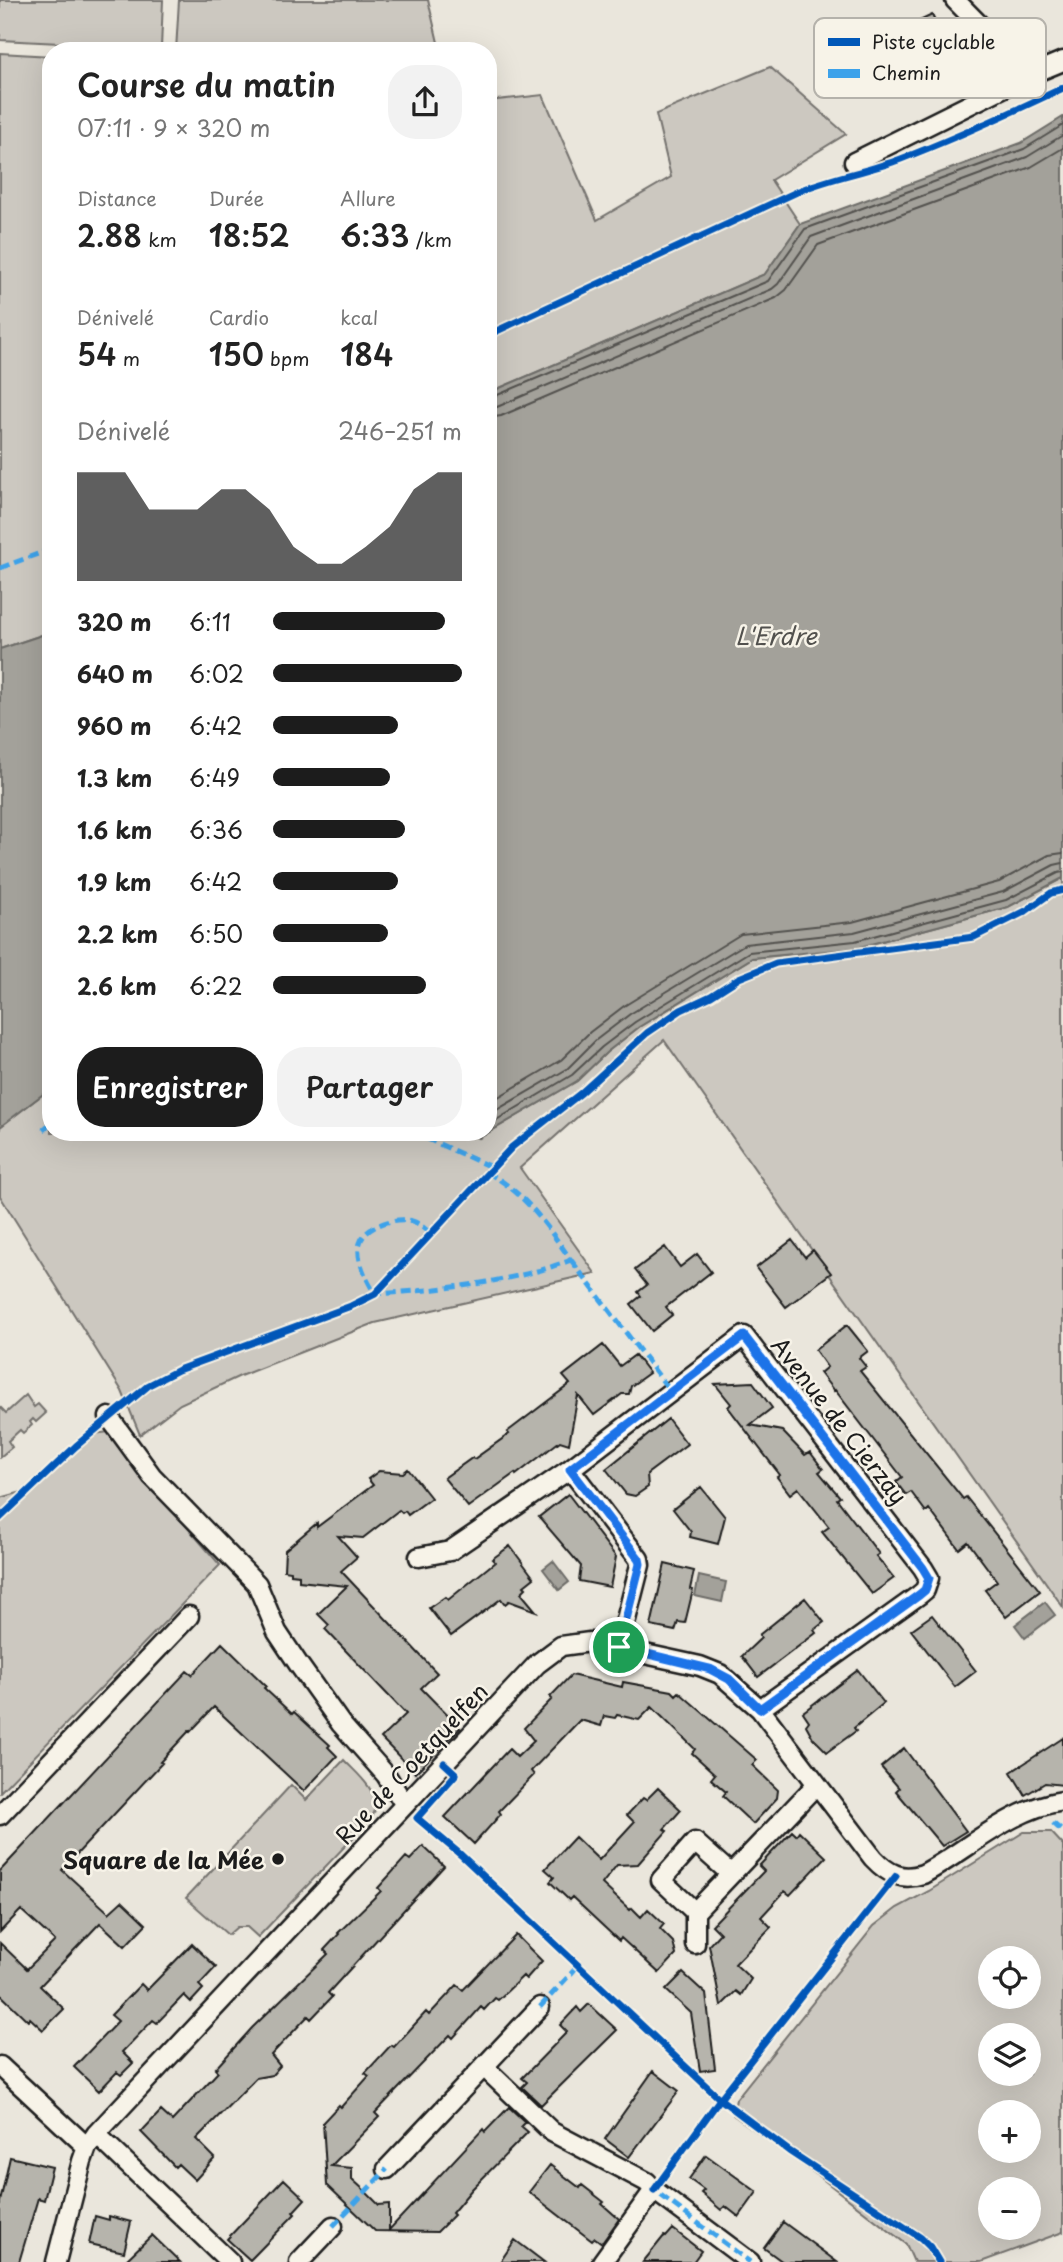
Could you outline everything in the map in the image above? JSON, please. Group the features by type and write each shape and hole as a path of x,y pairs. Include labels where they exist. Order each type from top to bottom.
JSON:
{"street":[{"path":"955,0 973,18"},
{"path":"1046,68 1063,61"},
{"path":"854,162 983,98"},
{"name":"Avenue de Cierzay","path":"419,1557 450,1551 570,1469 744,1336 929,1578 925,1590 919,1595 760,1709"},
{"path":"109,1417 152,1476 257,1584 277,1632 299,1665 341,1724 386,1776 405,1805"},
{"path":"570,1469 639,1559 619,1647"},
{"path":"0,1815 189,1616"},
{"name":"Rue de Coetquelfen","path":"56,2262 91,2140 537,1664 561,1646 590,1642 619,1647 710,1669 729,1679 760,1709 873,1858 882,1868 896,1876 913,1877 923,1874 1010,1820 1036,1807 1063,1801"},
{"path":"695,1944 695,1912 817,1784"},
{"path":"695,1912 660,1880 695,1842 731,1874"},
{"path":"387,2169 541,2007"},
{"path":"0,2066 91,2140 230,2262"},
{"path":"484,2067 552,2132 647,2182 743,2260"},
{"path":"601,2262 654,2190"},
{"path":"299,2262 333,2226"}],"shaded area":[{"path":"0,0 163,0 161,42 0,40"},
{"path":"179,0 428,0 438,42 177,42"},
{"path":"0,53 42,55 42,635 0,649"},
{"path":"770,67 846,134 771,180 800,224 765,274 497,389 497,100 543,95 597,220 671,177 656,114"},
{"path":"1063,878 1063,1607 664,1040 520,1168 595,1273 375,1323 240,1376 180,1404 140,1435 122,1391 0,1196 0,1127 42,1095 42,1141 497,1141 497,1128 577,1081 607,1052 639,1027 752,958 856,948 1008,907"},
{"path":"26,1395 34,1407 38,1404 46,1413 36,1422 33,1419 30,1422 32,1425 23,1433 20,1430 8,1441 12,1447 0,1457 0,1407 6,1413"},
{"path":"109,1432 220,1565 0,1792 0,1498 33,1489 94,1434"},
{"name":"Square de la Mée","path":"344,1760 363,1779 372,1793 375,1809 372,1818 258,1937 247,1927 237,1927 228,1935 186,1898 291,1785 306,1800"},
{"path":"1024,1832 1051,1832 1063,1845 1063,2232 981,2262 914,2262 906,2244 733,2115 736,2099 874,1926 897,1908"}],"water":[{"name":"L'Erdre","path":"1063,117 1063,878 1008,907 856,948 752,958 639,1027 607,1052 577,1081 497,1128 497,389 765,274 800,224 1021,143"},
{"path":"42,635 42,1095 0,1127 0,649"},
{"path":"553,1561 569,1582 559,1590 543,1569"},
{"path":"699,1576 726,1582 722,1602 695,1596"},
{"path":"1045,1602 1055,1615 1025,1638 1015,1625"}],"building":[{"path":"792,1240 805,1257 813,1250 831,1273 786,1307 756,1268"},
{"path":"665,1247 680,1267 697,1254 711,1272 666,1307 672,1315 652,1331 631,1304 641,1296 638,1292 647,1285 635,1270"},
{"path":"847,1325 868,1351 859,1358 866,1367 860,1371 963,1499 966,1497 1040,1591 1006,1617 985,1590 997,1581 968,1542 959,1549 929,1509 926,1512 911,1492 906,1495 896,1482 902,1477 820,1373 827,1367 815,1350"},
{"path":"603,1345 620,1366 635,1355 649,1373 631,1386 629,1394 622,1394 594,1415 578,1395 569,1444 560,1441 468,1507 444,1478 509,1434 507,1432 570,1384 563,1376"},
{"path":"753,1382 772,1408 750,1425 782,1431 805,1455 810,1452 823,1469 819,1472 840,1497 837,1499 894,1578 872,1594 822,1532 829,1527 798,1488 790,1494 777,1477 780,1475 728,1407 731,1404 715,1384"},
{"path":"668,1419 687,1444 647,1474 648,1487 635,1496 626,1494 606,1469"},
{"path":"408,1469 431,1498 408,1515 399,1510 363,1538 338,1536 357,1557 341,1571 437,1673 421,1688 460,1728 415,1773 381,1738 406,1714 325,1629 329,1625 318,1614 347,1586 299,1581 299,1575 284,1570 285,1550 317,1523 317,1527 373,1485 368,1479 379,1471 403,1473"},
{"path":"701,1487 725,1517 718,1544 690,1537 691,1532 673,1509"},
{"path":"568,1494 616,1557 610,1587 579,1581 581,1566 539,1517"},
{"path":"510,1546 534,1578 524,1586 526,1588 521,1593 536,1611 509,1601 505,1604 501,1599 451,1636 429,1608 445,1597 448,1600 495,1562 492,1559"},
{"path":"665,1564 694,1571 690,1589 693,1590 685,1623 678,1622 675,1631 651,1626"},
{"path":"805,1598 824,1622 814,1630 816,1633 758,1677 742,1656 761,1638 759,1635"},
{"path":"932,1615 976,1671 955,1687 911,1630"},
{"path":"222,1643 266,1686 264,1688 330,1745 328,1747 337,1756 304,1791 214,1707 62,1870 109,1913 122,1901 146,1924 125,1946 100,1923 40,1986 64,2009 43,2030 30,2018 28,2021 0,1994 0,1943 27,1969 55,1941 21,1910 0,1932 0,1871 187,1671 192,1675"},
{"path":"858,1670 884,1703 854,1728 856,1731 827,1752 813,1738 806,1725 809,1721 803,1712"},
{"path":"571,1675 622,1687 623,1682 672,1691 676,1695 679,1692 757,1760 752,1765 778,1790 777,1798 753,1824 723,1796 726,1792 711,1779 715,1774 692,1753 695,1749 652,1707 639,1720 617,1715 615,1718 604,1716 601,1726 580,1720 531,1771 534,1775 499,1811 501,1814 474,1844 445,1817 509,1749 517,1757 534,1741 524,1728"},
{"path":"1063,1738 1063,1785 1045,1783 1025,1795 1011,1772"},
{"path":"904,1748 966,1831 942,1846 896,1791 899,1788 881,1767"},
{"path":"658,1788 681,1810 664,1829 667,1831 638,1864 617,1865 602,1884 630,1910 632,1908 641,1917 648,1909 664,1924 660,1929 673,1942 676,1955 659,1973 621,1938 619,1941 572,1897 569,1900 550,1882 554,1877 545,1869 575,1837 599,1860 634,1822 627,1815 643,1798 646,1800"},
{"path":"792,1831 796,1835 799,1831 826,1857 790,1895 785,1891 761,1917 771,1927 735,1964 751,1979 741,1995 736,1991 721,2006 709,1945 720,1933 712,1925 764,1871 759,1866"},
{"path":"423,1846 444,1866 328,1993 332,1997 311,2019 308,2016 271,2055 280,2066 272,2075 256,2078 196,2139 215,2158 195,2180 178,2164 175,2167 141,2132 161,2111 172,2121 218,2072 215,2069 252,2028 328,1954 324,1950 381,1891 378,1888 406,1857 410,1860"},
{"path":"516,1935 542,1961 526,1979 523,1976 484,2010 481,2007 453,2038 450,2035 375,2113 379,2117 331,2166 352,2168 352,2179 379,2205 389,2204 389,2230 483,2129 485,2132 509,2107 525,2122 521,2126 528,2132 472,2189 452,2213 454,2215 437,2232 375,2231 327,2185 323,2122 339,2105 341,2107 369,2076 365,2073 391,2045 394,2047 426,2012 429,2015 457,1985 463,1990"},
{"path":"192,1944 216,1967 199,1985 203,1989 191,2002 184,1995 157,2023 153,2020 122,2052 133,2063 121,2075 117,2072 99,2091 74,2067 118,2021 111,2015 141,1984 147,1990"},
{"path":"683,1973 706,1994 715,2069 700,2071 691,2013 666,1990"},
{"path":"589,2004 617,2030 541,2105 522,2087 527,2082 522,2078 567,2032 560,2025 577,2007 581,2012"},
{"path":"653,2071 679,2091 629,2157 605,2139"},
{"path":"706,2155 757,2192 739,2217 725,2206 721,2210 701,2193 704,2190 689,2179"},
{"path":"10,2157 52,2167 44,2200 38,2198 19,2262 0,2262 0,2202"},
{"path":"550,2165 604,2202 602,2204 619,2219 602,2243 595,2238 592,2241 529,2192"},
{"path":"284,2179 305,2199 293,2212 295,2214 250,2260 227,2239"},
{"path":"95,2216 109,2220 109,2216 131,2222 124,2252 89,2244"},
{"path":"783,2222 837,2262 783,2262 764,2248"},
{"path":"673,2229 701,2251 693,2262 643,2262 664,2236"},
{"path":"152,2235 180,2262 124,2262"},
{"path":"515,2240 544,2262 500,2262"}],"marked path":[{"path":"0,568 42,552"},
{"path":"432,1141 491,1167"},
{"path":"430,1233 415,1222 398,1220 374,1227 363,1237 359,1249 360,1262 375,1294 499,1280 571,1260 544,1222 523,1199 486,1172"},
{"path":"571,1260 671,1392"},
{"path":"1053,1823 1063,1832"},
{"path":"540,2007 578,1966"},
{"path":"333,2226 387,2169"},
{"path":"658,2185 654,2190 750,2262"}],"cycle path":[{"path":"1046,96 1063,88"},
{"path":"497,331 799,191 901,159 1041,98"},
{"path":"0,1518 76,1446 149,1385 178,1370 351,1306 375,1294 512,1147 581,1093 647,1033 681,1010 711,996 739,978 776,963 974,937 1026,911 1051,893 1063,890"},
{"path":"444,1763 456,1774 417,1818 461,1855 720,2099 789,2151 921,2238 939,2262"},
{"path":"654,2190 720,2099 896,1876"}],"place":[{"name":"Square de la Mée","path":"278,1859"}],"route":[{"path":"744,1336 927,1573 928,1584 919,1595 760,1709 729,1679 710,1669 619,1647 639,1559 570,1469 744,1336"}]}
